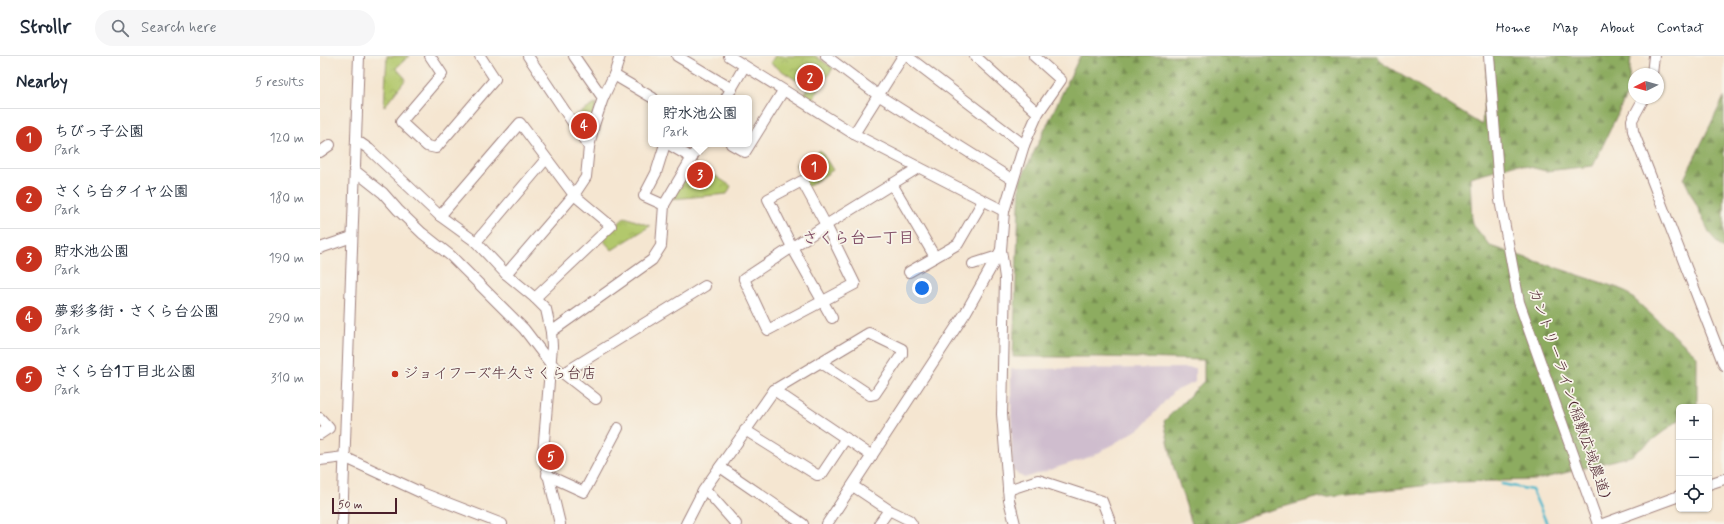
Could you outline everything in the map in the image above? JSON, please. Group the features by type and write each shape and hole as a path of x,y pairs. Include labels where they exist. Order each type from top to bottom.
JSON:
{"street":[{"path":"342,524 359,56"},
{"path":"430,56 442,74 401,122 427,146 436,148 495,79 480,56"},
{"path":"528,56 589,147"},
{"path":"574,56 603,98"},
{"path":"506,274 574,195 586,177 589,147 603,98 614,75 620,56"},
{"path":"677,56 729,94 744,67"},
{"path":"728,56 854,134 1004,211"},
{"path":"826,56 878,95 1013,180"},
{"path":"854,134 903,56"},
{"path":"907,56 1024,145"},
{"path":"975,56 1038,113"},
{"path":"1015,524 1009,500 1002,414 1005,278 1000,253 1004,211 1024,145 1038,113 1061,80 1034,56"},
{"name":"カントリーライン(稲敷広域農道)","path":"1489,56 1500,200 1519,302 1598,524"},
{"path":"1653,68 1654,56"},
{"path":"614,75 648,95"},
{"path":"752,141 783,91"},
{"path":"1641,104 1632,120 1633,130 1724,365"},
{"path":"440,216 520,122 574,195 611,226 535,298"},
{"path":"356,140 369,150 440,216 476,242 506,274 546,309 552,332 543,453 547,475 560,524"},
{"path":"320,152 330,146"},
{"path":"664,205 644,196 656,173 665,147"},
{"path":"672,147 692,158"},
{"path":"552,332 652,260 661,246 664,205 698,147"},
{"path":"736,147 745,152 748,147"},
{"path":"476,242 546,159"},
{"path":"832,318 822,302 792,247 768,199 802,181 826,225 855,284 822,302 768,330 744,279 792,247 826,225 918,168"},
{"path":"354,170 383,193 422,233 451,256 524,328 550,363 596,399"},
{"path":"892,184 935,257"},
{"path":"909,272 958,244 983,201"},
{"path":"320,248 352,237"},
{"path":"973,264 1000,253"},
{"path":"826,524 853,486 966,312 1000,253"},
{"path":"564,373 705,286"},
{"path":"686,524 704,489 774,390 869,332 902,349 902,354 875,394 870,395 820,362"},
{"path":"774,390 872,456"},
{"path":"320,418 329,428 320,434"},
{"path":"547,475 584,492 618,428"},
{"path":"745,430 817,475 822,474 846,438"},
{"path":"320,460 344,457 422,493 502,524"},
{"path":"720,467 803,524"},
{"path":"1712,483 1724,479"},
{"path":"1008,490 1038,480 1102,501 1111,524"},
{"path":"853,486 912,524"},
{"path":"704,489 736,524"},
{"path":"1603,524 1676,497"},
{"path":"879,524 889,510"}],"shaded area":[{"path":"1195,368 1195,382 1173,392 1142,427 1093,456 1024,478 1012,470 1011,369"}],"green space":[{"path":"387,56 409,56 396,68 406,79 384,107"},
{"path":"775,56 815,56 833,68 809,105 801,100 808,88 770,63"},
{"path":"1080,56 1377,56 1385,65 1482,125 1488,56 1631,56 1630,68 1628,68 1628,92 1593,166 1546,171 1517,164 1470,177 1472,223 1490,246 1624,290 1697,356 1697,404 1676,404 1676,422 1631,456 1537,480 1458,482 1320,497 1253,515 1233,524 1192,524 1173,465 1164,421 1204,381 1204,360 1103,357 1013,357 1020,181"},
{"path":"1724,97 1724,250 1710,234 1684,179"},
{"path":"597,103 588,134 584,136 573,117"},
{"path":"820,150 833,170 807,187 796,164"},
{"path":"695,163 731,186 727,194 672,199"},
{"path":"625,217 650,226 612,250 602,239"}],"waterway":[{"path":"1502,484 1532,490 1547,524"}],"place":[{"name":"さくら台タイヤ公園","path":"810,78"},
{"name":"夢彩多街・さくら台公園","path":"584,126"},
{"name":"ちびっ子公園","path":"814,167"},
{"name":"貯水池公園","path":"700,175"},
{"name":"ジョイフーズ牛久さくら台店","path":"395,374"},
{"name":"さくら台1丁目北公園","path":"551,457"}],"district":[{"name":"さくら台一丁目","path":"858,238"}]}
